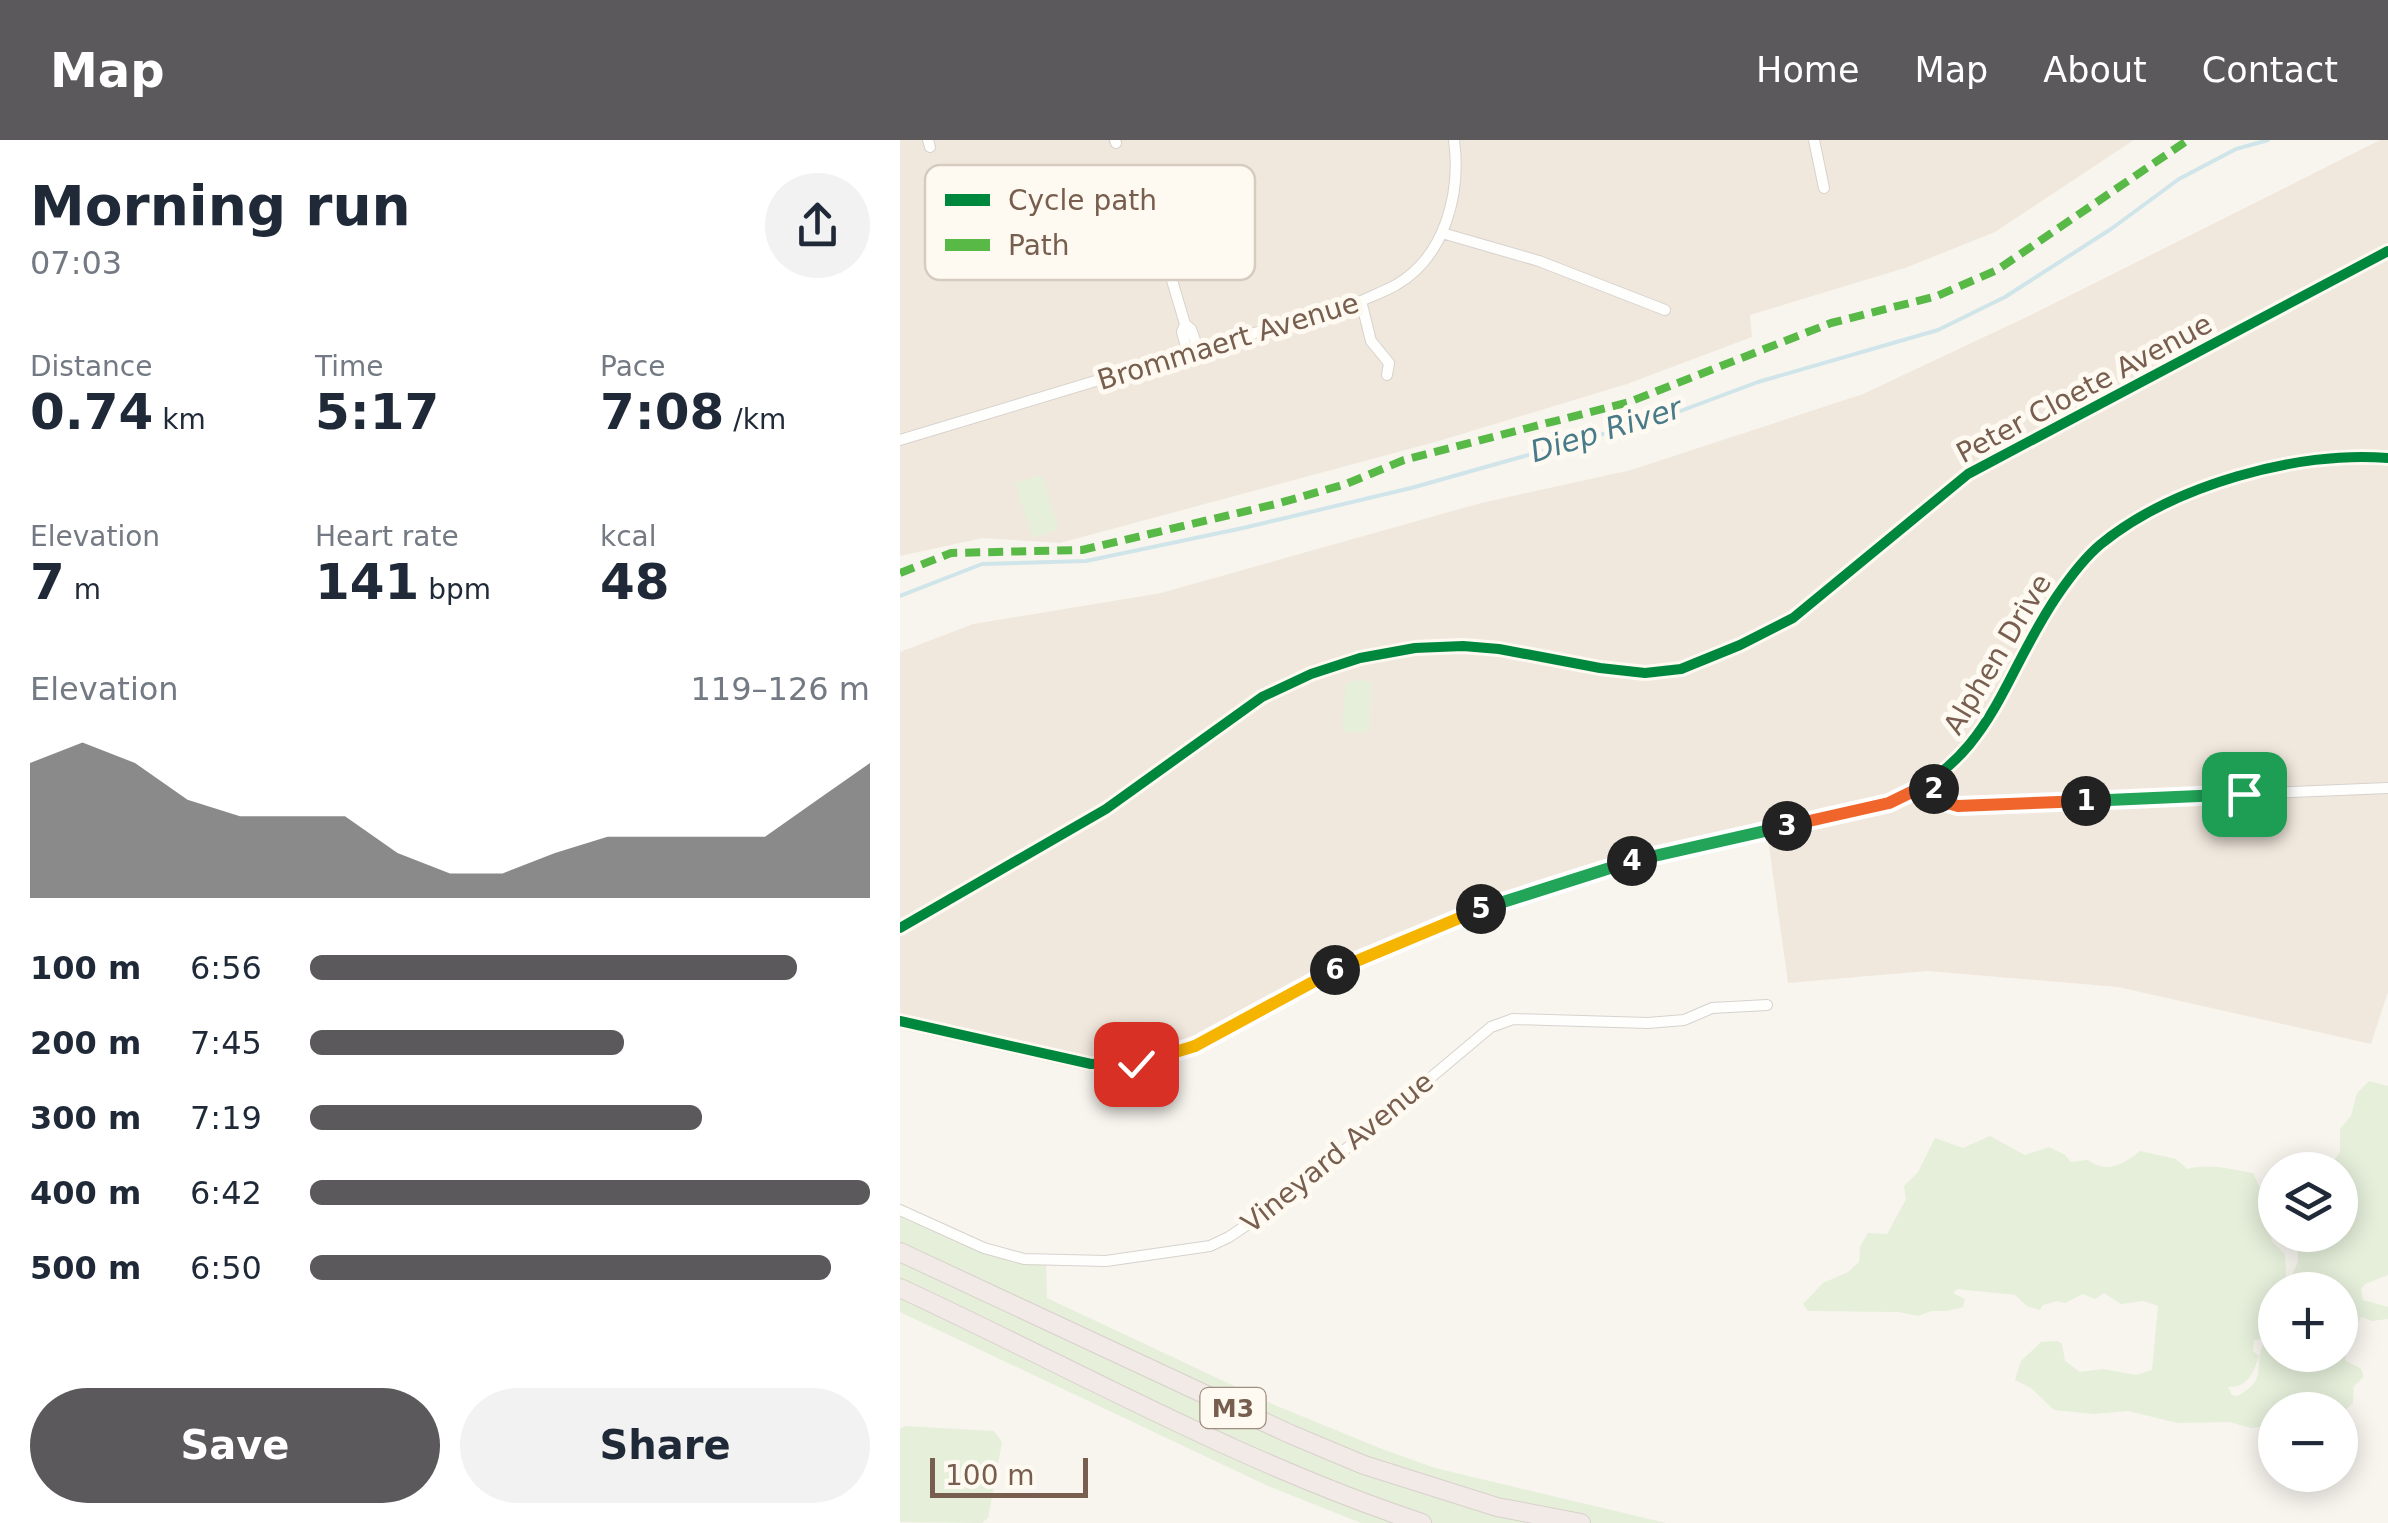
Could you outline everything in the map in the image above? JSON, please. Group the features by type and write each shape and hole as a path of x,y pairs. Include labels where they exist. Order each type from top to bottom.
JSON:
{"highway":[{"name":"M3","path":"900,1252 1364,1465 1497,1507 1581,1523"},
{"name":"M3","path":"900,1288 1172,1421 1353,1500 1422,1523"}],"street":[{"name":"Brommaert Avenue","path":"904,438 1361,301 1400,283 1442,233 1456,188 1454,140"},
{"path":"1814,140 1824,188"},
{"path":"1442,233 1539,261 1665,310"},
{"name":"Peter Cloete Avenue","path":"900,928 1106,809 1262,697 1311,674 1360,658 1415,648 1464,646 1499,648 1644,673 1681,669 1740,646 1793,618 1968,474 2388,251"},
{"path":"1172,280 1185,324 1191,329 1193,353"},
{"path":"1361,301 1370,342 1388,363 1387,375"},
{"path":"900,423 904,438"},
{"name":"Alphen Drive","path":"900,1021 1091,1064 1150,1062 1196,1046 1342,967 1442,923 1536,889 1606,867 1889,803 1944,774 1966,751 1986,723 2054,599 2086,558 2115,533 2168,503 2229,480 2339,457 2388,458"},
{"path":"1930,783 1944,802 1958,806 2387,788"},
{"name":"Vineyard Avenue","path":"900,1210 984,1248 1024,1259 1106,1261 1210,1246 1291,1196 1502,1022 1536,1019 1648,1023 1684,1020 1712,1008 1767,1004"}],"shaded area":[{"path":"900,140 2134,140 1995,232 1905,268 1750,315 1752,337 1627,384 1439,441 1060,543 983,538 900,556"},
{"path":"2380,140 2388,140 2388,992 2371,1044 2118,987 1927,971 1788,983 1767,832 1606,867 1442,923 1195,1046 1125,1065 900,1021 900,652 973,624 1161,593 1481,503 1631,470 1863,394 2037,312"}],"green space":[{"path":"1042,475 1059,529 1033,538 1015,483"},
{"path":"1372,682 1369,730 1344,732 1346,683"},
{"path":"2369,1081 2388,1086 2388,1275 2361,1289 2363,1300 2388,1307 2388,1319 2372,1321 2361,1317 2358,1323 2358,1272 2293,1272 2298,1252 2358,1252 2358,1152 2340,1152 2340,1129 2351,1116 2357,1093"},
{"path":"1990,1136 2025,1155 2049,1147 2071,1162 2088,1160 2108,1167 2121,1164 2140,1151 2176,1159 2187,1169 2212,1167 2253,1173 2258,1184 2258,1252 2283,1252 2286,1272 2258,1272 2258,1340 2254,1340 2253,1351 2258,1359 2245,1382 2228,1387 2232,1395 2238,1396 2254,1384 2258,1373 2358,1372 2358,1367 2363,1378 2354,1386 2354,1392 2258,1392 2258,1427 2251,1428 2229,1422 2178,1423 2128,1411 2094,1414 2054,1410 2031,1388 2015,1380 2021,1361 2041,1342 2058,1341 2065,1361 2080,1372 2103,1369 2136,1375 2152,1370 2158,1306 2143,1301 2121,1304 2104,1293 2095,1299 2083,1294 2065,1303 2043,1305 2040,1310 2027,1306 2015,1295 1957,1289 1953,1293 1965,1299 1963,1307 1918,1316 1898,1312 1808,1311 1803,1304 1823,1283 1848,1272 1859,1262 1860,1247 1868,1233 1887,1234 1906,1199 1904,1186 1918,1172 1935,1138 1963,1148"},
{"path":"900,1210 962,1239 1046,1261 1047,1298 1277,1406 1382,1449 1435,1468 1666,1523 1361,1523 1268,1486 900,1312"},
{"path":"905,1426 994,1431 1002,1442 988,1518 982,1523 900,1522 900,1429"}],"waterway":[{"name":"Diep River","path":"900,596 982,564 1086,561 1411,488 1667,416 1758,382 1938,330 2005,297 2111,229 2179,179 2236,149 2268,140"}],"marked path":[{"path":"900,573 951,553 1082,550 1276,504 1346,484 1404,460 1629,402 1831,323 1937,296 1997,270 2188,140"}],"cycle path":[{"path":"900,928 1106,809 1262,697 1311,674 1360,658 1415,648 1463,646 1645,673 1681,669 1740,645 1793,618 1968,474 2388,251"},
{"path":"900,1021 1091,1064 1150,1062 1195,1046 1342,967 1442,923 1536,889 1606,867 1889,803 1924,785 1973,740 2067,582 2095,549 2130,523 2199,489 2276,466 2353,457 2388,458"}],"route":[{"path":"1136,1064 1196,1046 1342,967 1442,923 1536,889 1606,867 1889,803 1930,783 1944,802 1958,806 2244,794"}]}
